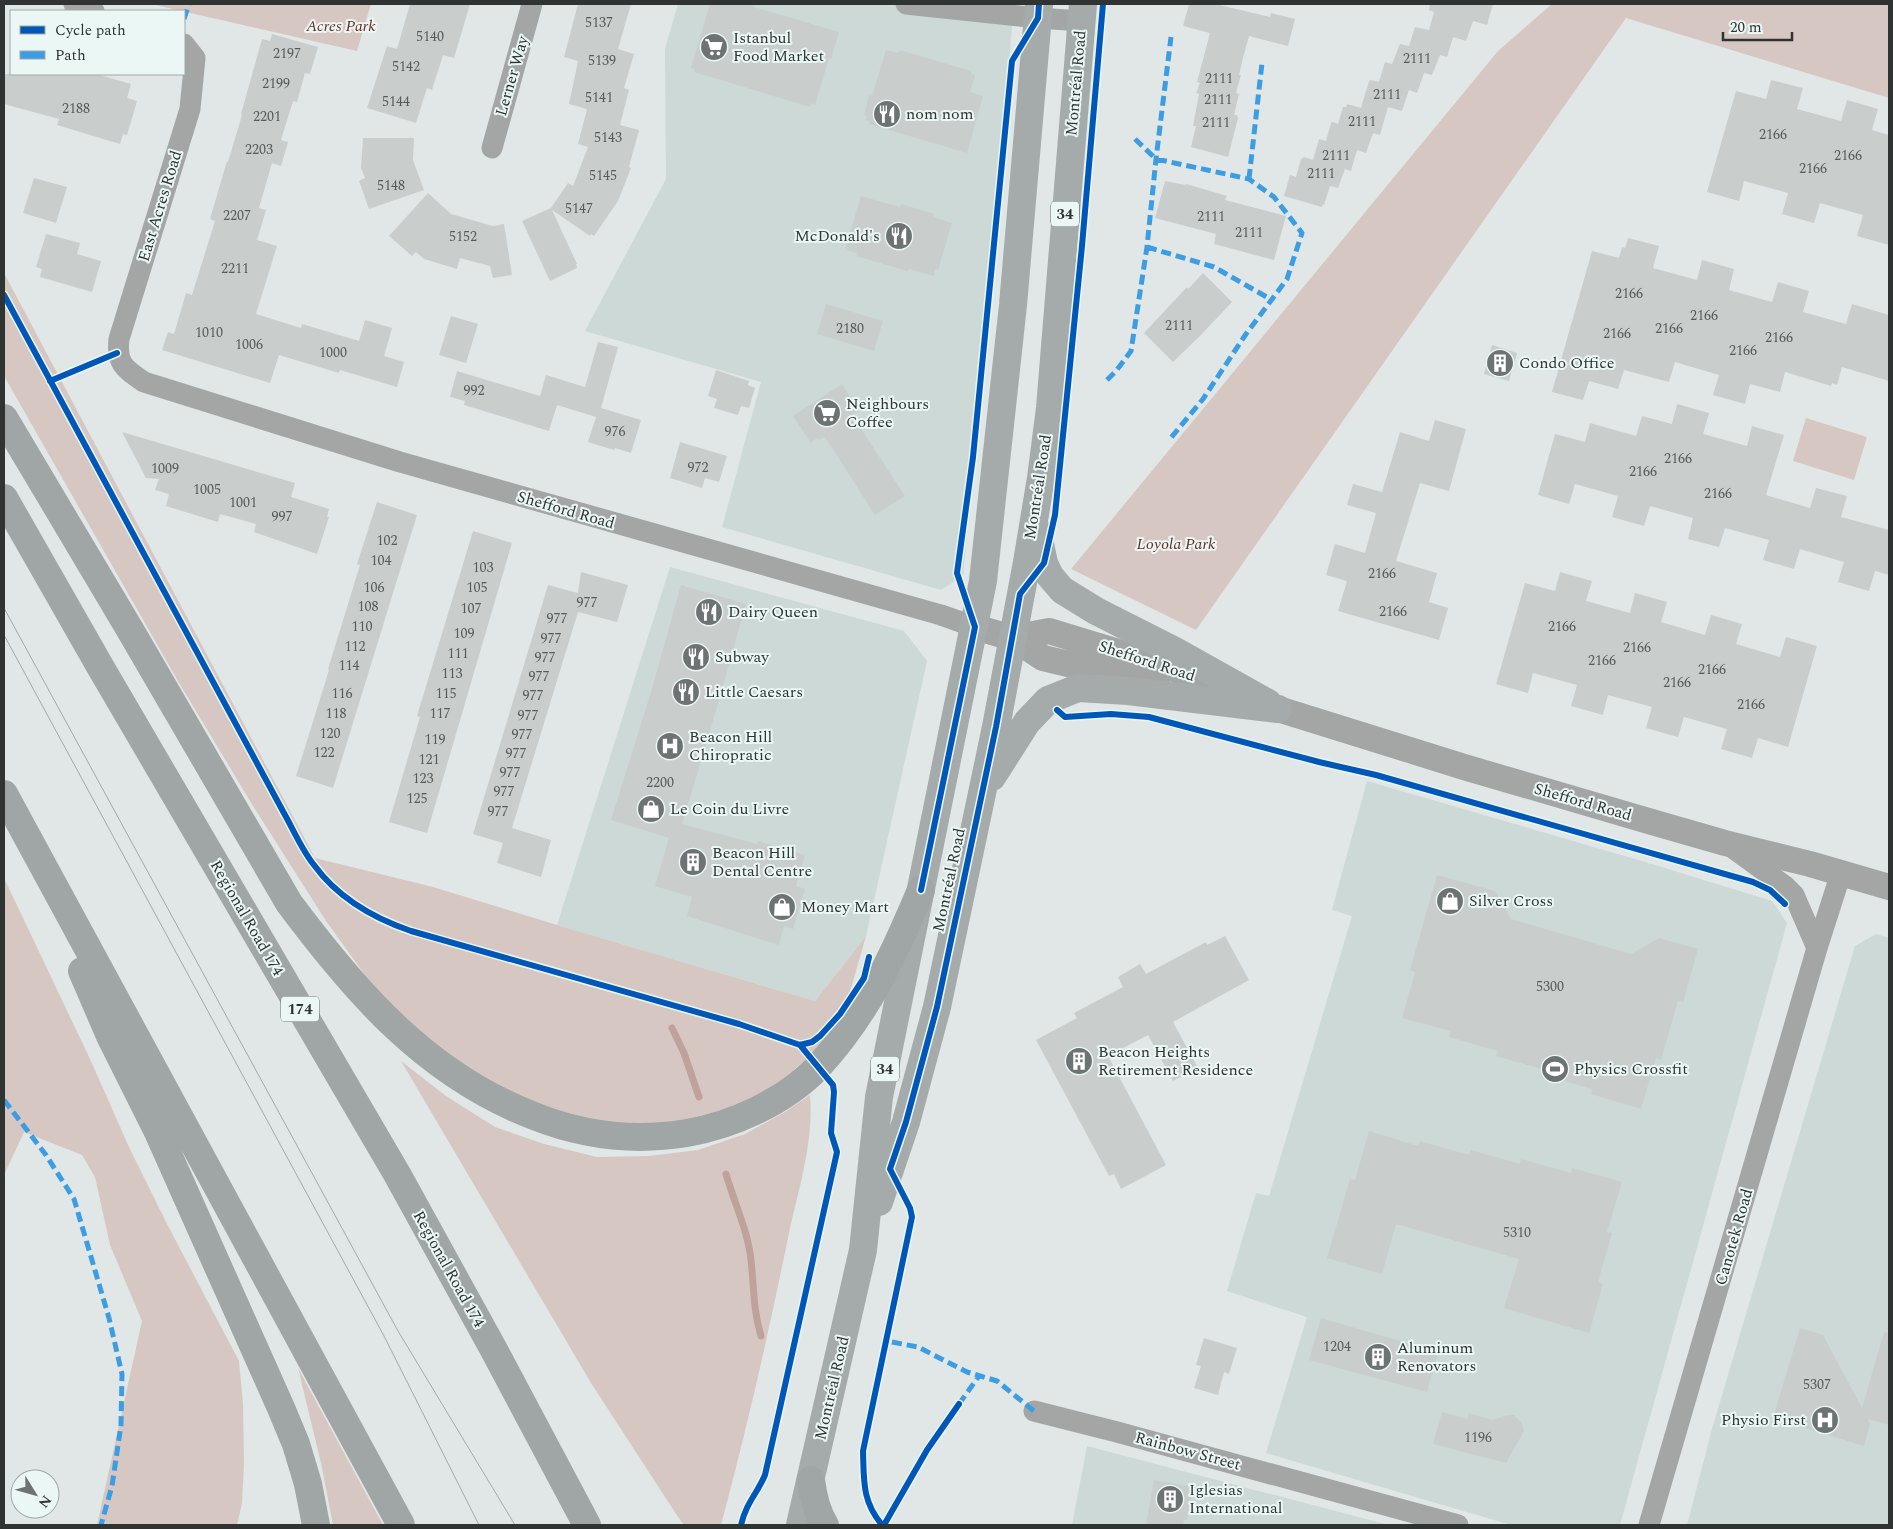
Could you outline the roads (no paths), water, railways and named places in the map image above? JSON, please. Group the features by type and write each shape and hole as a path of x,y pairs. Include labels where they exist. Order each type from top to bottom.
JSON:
{"highway":[{"path":"4,418 289,903 360,991 417,1047 457,1078 507,1106 561,1127 613,1137 663,1137 708,1130 752,1112 784,1094 807,1077 846,1033 870,999 892,959 921,890"},
{"name":"Regional Road 174","path":"4,498 396,1174 494,1350 587,1525"},
{"path":"8,802 110,1036 162,1141 281,1408 296,1444 308,1484 316,1525"},
{"path":"8,802 401,1525"},
{"path":"811,1480 814,1500 825,1525"}],"main road":[{"name":"Montréal Road","path":"863,1250 879,1097 975,627 984,574 1014,296 1039,11"},
{"name":"Montréal Road","path":"800,1525 863,1250 906,1122 936,1007 982,793 1012,638 1041,478 1050,408 1082,12"},
{"path":"1034,516 1044,563 1050,576 1062,590 1096,611 1175,650 1278,709"},
{"path":"982,793 1027,722 1048,700 1078,688 1128,691 1278,709"}],"street":[{"path":"74,4 91,10"},
{"name":"Lerner Way","path":"492,148 532,4"},
{"path":"906,4 1082,12"},
{"name":"East Acres Road","path":"125,369 117,353 119,339 190,110 195,58 185,45"},
{"name":"Shefford Road","path":"125,369 144,382 400,462 941,615 1012,638 1043,658 1166,688 1278,709 1464,767 1725,843 1889,887"},
{"path":"1725,843 1785,886 1794,895 1817,948"},
{"name":"Canotek Road","path":"1649,1525 1817,948 1841,873"},
{"name":"Rainbow Street","path":"1034,1411 1458,1525"}],"waterway":[{"path":"672,1028 684,1053 699,1097"},
{"path":"726,1174 744,1227 749,1249 755,1307 761,1336"}],"tram line":[{"path":"4,608 398,1331 515,1525"},
{"path":"4,635 384,1336 479,1525"}],"place":[{"name":"Istanbul Food Market","path":"714,47"},
{"name":"nom nom","path":"887,114"},
{"name":"McDonald's","path":"899,236"},
{"name":"Condo Office","path":"1500,363"},
{"name":"Neighbours Coffee","path":"827,413"},
{"name":"Dairy Queen","path":"709,612"},
{"name":"Subway","path":"696,657"},
{"name":"Little Caesars","path":"686,692"},
{"name":"Beacon Hill Chiropratic","path":"670,746"},
{"name":"Le Coin du Livre","path":"651,809"},
{"name":"Beacon Hill Dental Centre","path":"693,862"},
{"name":"Silver Cross","path":"1450,901"},
{"name":"Money Mart","path":"782,907"},
{"name":"Beacon Heights Retirement Residence","path":"1079,1061"},
{"name":"Physics Crossfit","path":"1555,1069"},
{"name":"Aluminum Renovators","path":"1378,1357"},
{"name":"Physio First","path":"1825,1420"},
{"name":"Iglesias International","path":"1170,1499"}],"park label":[{"name":"Acres Park","path":"341,26"},
{"name":"Loyola Park","path":"1176,544"}]}
